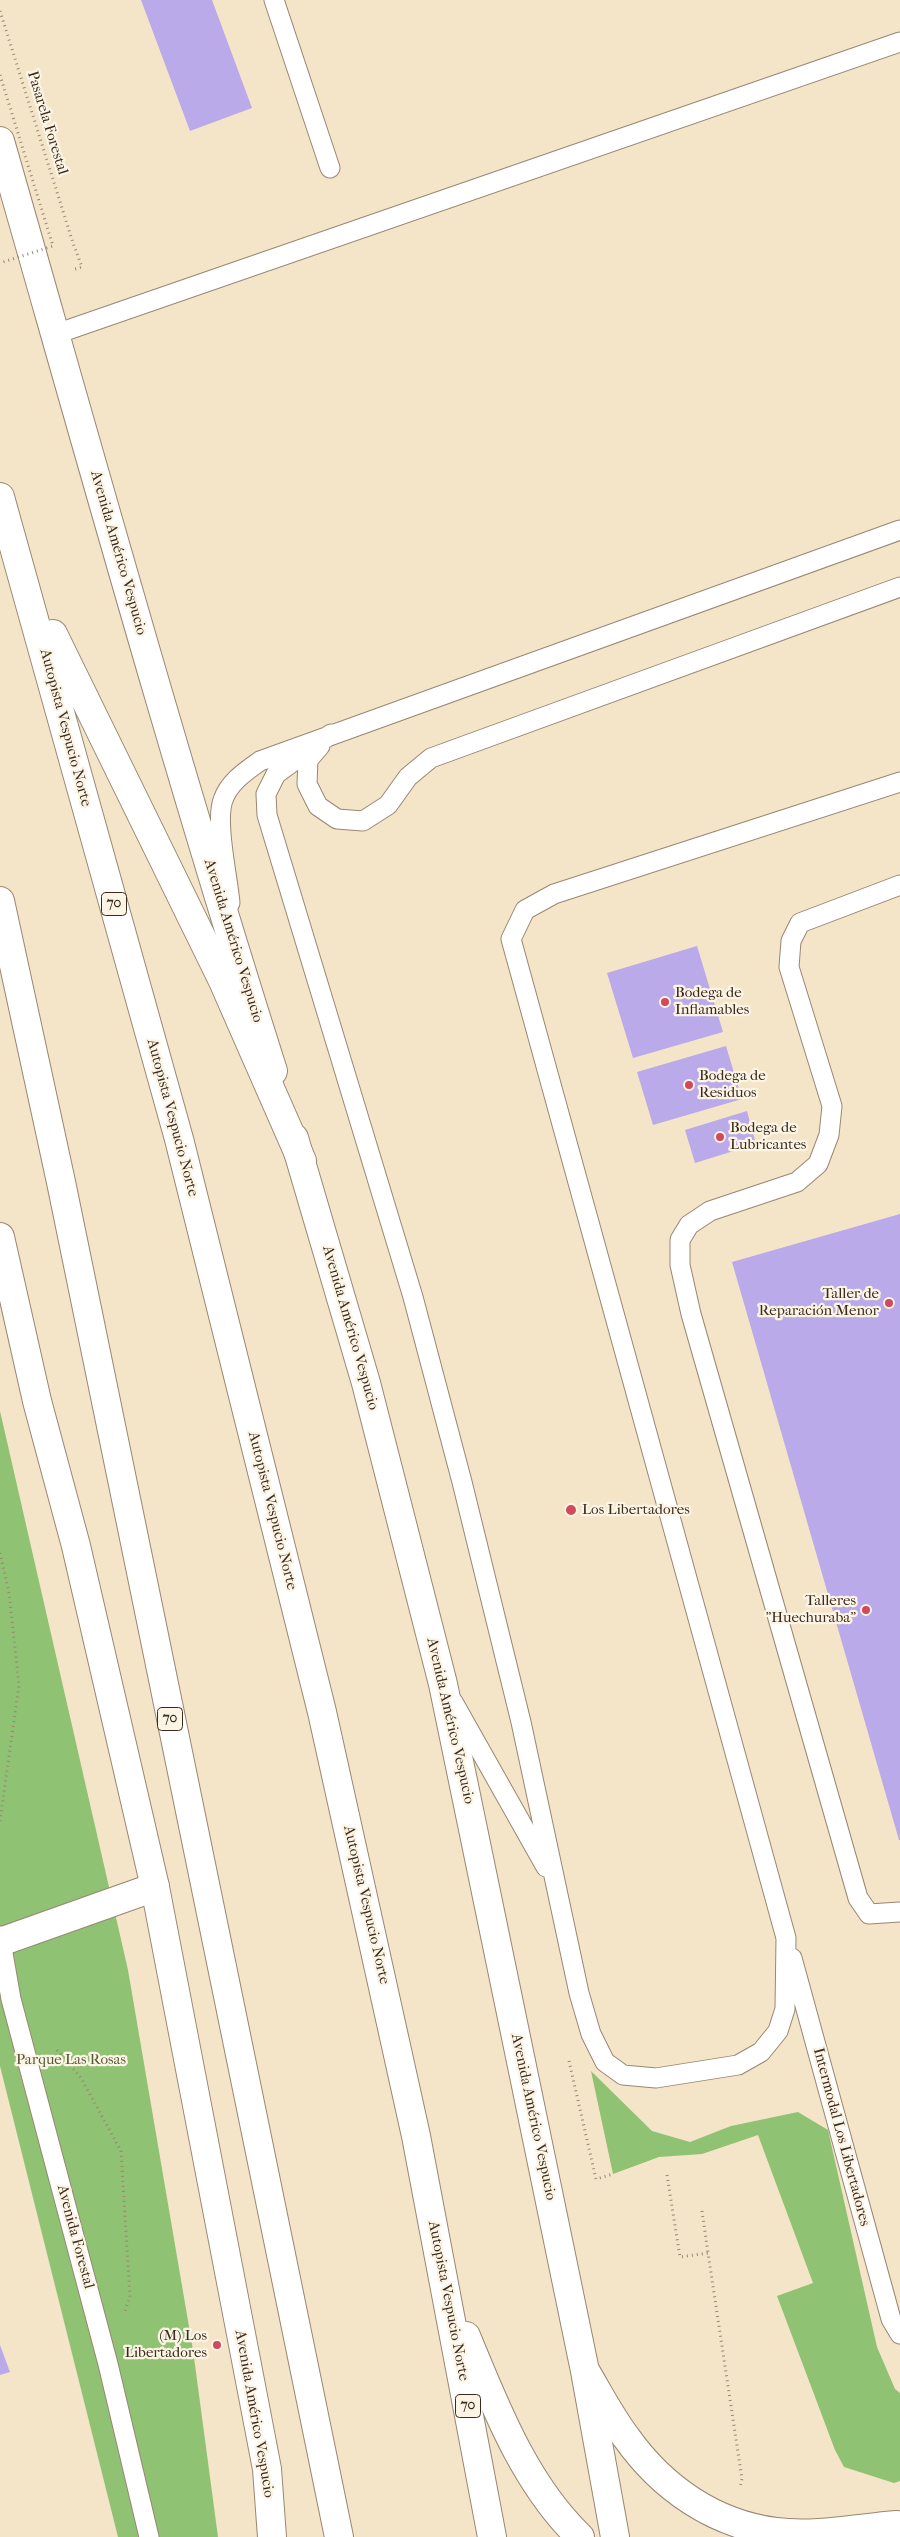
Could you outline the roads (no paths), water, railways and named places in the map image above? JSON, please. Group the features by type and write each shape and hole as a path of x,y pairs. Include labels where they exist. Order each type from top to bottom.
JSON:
{"main road":[{"name":"Avenida Américo Vespucio","path":"0,142 56,334 107,520 237,957 302,1161 369,1392 443,1684 585,2371 614,2537"},
{"name":"Autopista Vespucio Norte","path":"0,497 22,569 178,1139 285,1563 355,1855 416,2136 492,2537"},
{"path":"22,569 130,795 223,981 302,1161"},
{"name":"70","path":"0,901 59,1172 339,2537"},
{"name":"Avenida Américo Vespucio","path":"0,1237 37,1401 76,1546 155,1887 265,2460 272,2537"},
{"path":"0,1940 155,1887"},
{"path":"443,2276 478,2366 508,2431 547,2500 580,2537"},
{"path":"585,2371 625,2437 650,2467 674,2489 700,2507 730,2521 777,2532 804,2533 899,2524"},
{"path":"868,2537 899,2524"}],"lane":[{"path":"274,0 330,168"},
{"path":"56,334 900,42"},
{"path":"237,957 221,819 223,799 238,777 260,761 900,530"},
{"path":"331,734 308,760 307,784 318,806 337,819 363,821 388,806 408,778 431,758 900,587"},
{"path":"331,734 276,774 266,794 267,814 415,1307 462,1482 514,1695 579,1993 591,2034 605,2062 624,2076 656,2078 738,2065 761,2052 778,2031 785,2009 786,1938"},
{"name":"Intermodal Los Libertadores","path":"900,782 554,894 524,910 512,939 891,2319 900,2334"},
{"path":"900,885 800,923 791,941 789,968 832,1106 829,1135 818,1164 797,1182 710,1211 689,1225 680,1240 680,1265 691,1314 858,1898 870,1914 900,1912"},
{"path":"443,1684 556,1884"},
{"name":"Avenida Forestal","path":"0,1940 11,1999 108,2364 149,2537"}],"place":[{"name":"Bodega de Inflamables","path":"665,1002"},
{"name":"Bodega de Residuos","path":"689,1085"},
{"name":"Bodega de Lubricantes","path":"720,1137"},
{"name":"Taller de Reparación Menor","path":"889,1303"},
{"name":"Los Libertadores","path":"571,1510"},
{"name":"Talleres \"Huechuraba\"","path":"866,1610"},
{"name":"(M) Los Libertadores","path":"217,2345"}],"park label":[{"name":"Parque Las Rosas","path":"71,2060"}]}
